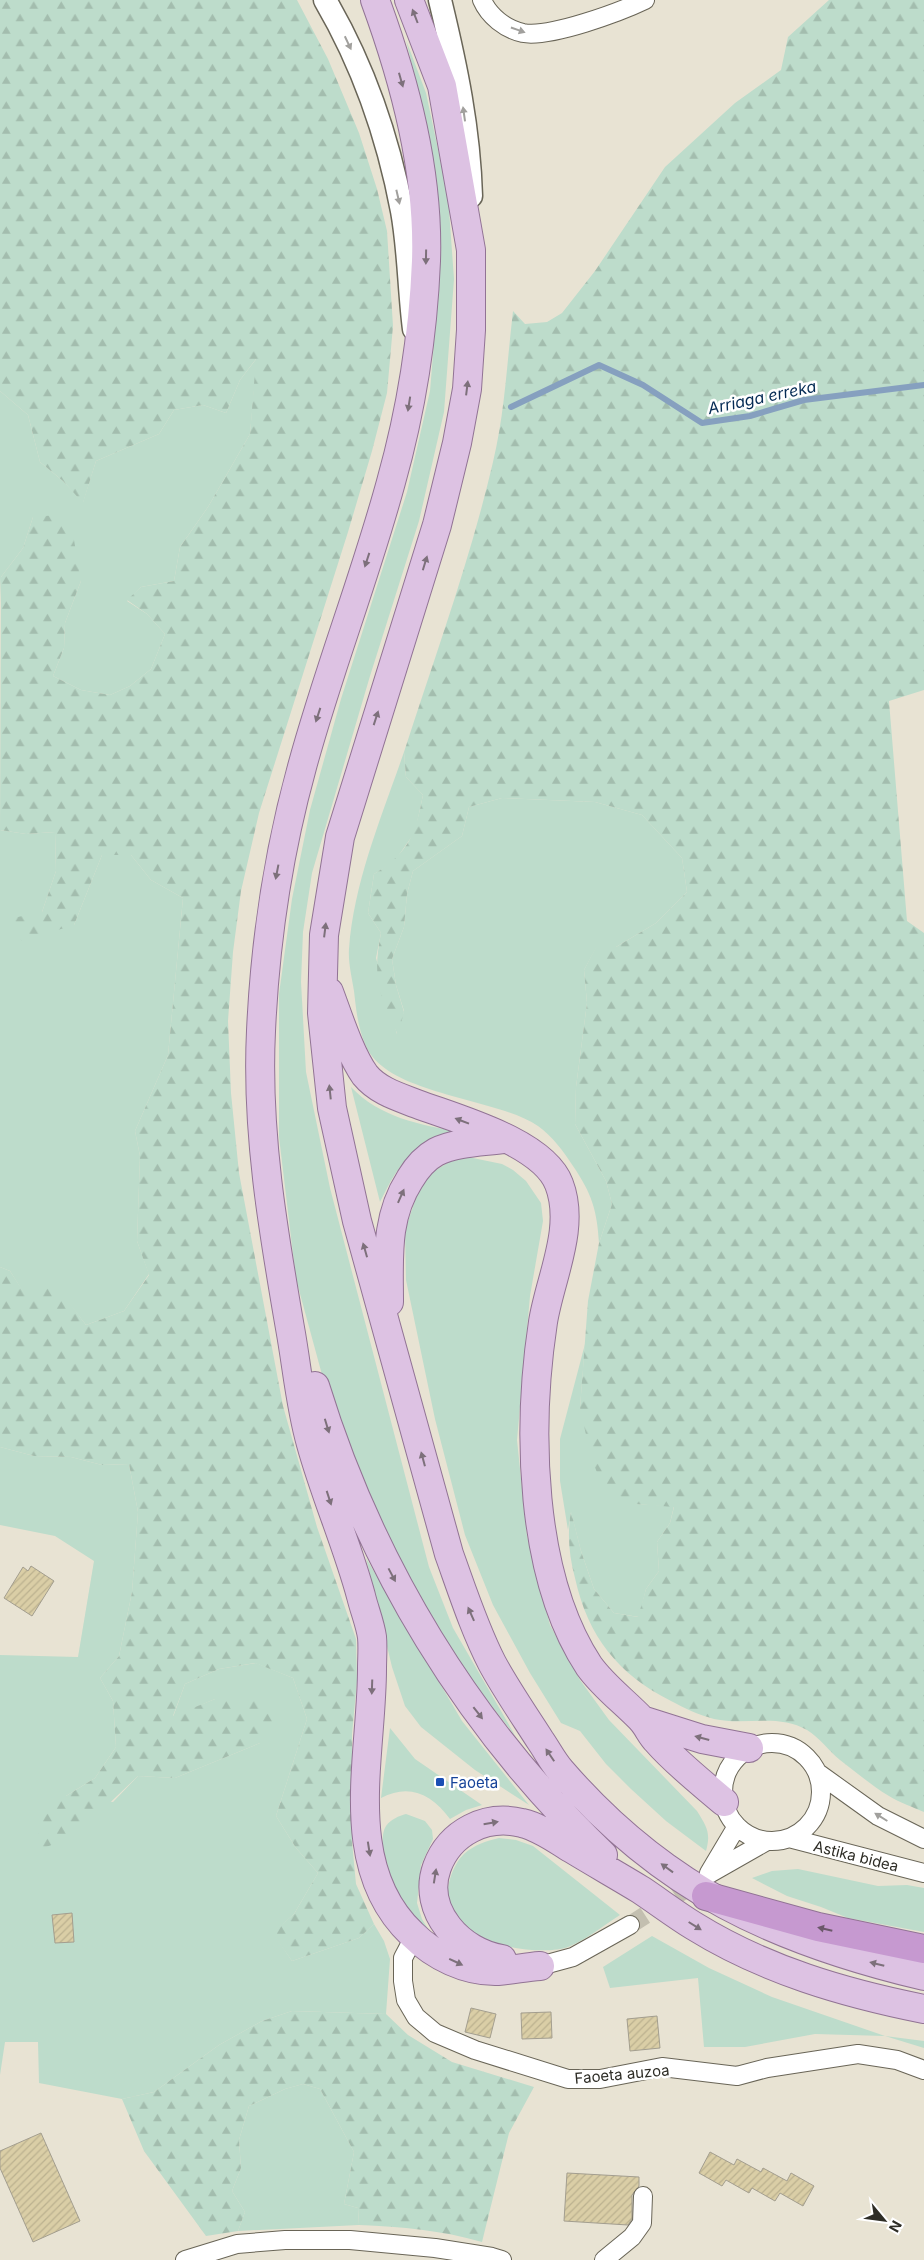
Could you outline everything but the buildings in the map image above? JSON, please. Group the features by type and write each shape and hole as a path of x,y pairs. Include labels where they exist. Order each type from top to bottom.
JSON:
{"highway":[{"path":"706,1896 818,1928 924,1949"}],"main road":[{"path":"375,0 390,39 408,104 421,180 426,257 417,356 407,417 392,482 303,763 286,827 275,883 260,1036 263,1142 268,1197 310,1440 357,1581 372,1638 372,1687 365,1794 366,1827 374,1874 385,1900 398,1920 414,1937 429,1948 461,1965 494,1971 540,1966"},
{"path":"409,0 442,86 450,127 471,250 472,330 467,389 458,443 437,525 340,838 324,935 322,1013 332,1108 357,1221 449,1554 467,1606 492,1662 560,1770 603,1815 638,1847 706,1896 758,1923 804,1942 875,1964 924,1976"},
{"path":"322,975 348,1041 366,1075 378,1086 384,1091 508,1139 528,1149 545,1164 559,1182 565,1208 564,1230 544,1322 538,1369 535,1442 539,1517 553,1589 566,1623 590,1668 642,1720 657,1742 724,1802"},
{"path":"388,1331 389,1232 399,1196 417,1168 436,1152 462,1145 508,1139"},
{"path":"282,1280 332,1440 360,1511 392,1575 430,1643 470,1702 525,1774 578,1831 640,1890"},
{"path":"642,1720 702,1739 749,1748"},
{"path":"540,1966 495,1958 470,1949 448,1930 438,1910 433,1891 436,1870 441,1858 449,1845 460,1834 478,1825 502,1820 523,1823 544,1832 718,1940 787,1971 846,1992 924,2009"}],"street":[{"path":"325,0 359,67 387,146 402,212 417,356"},
{"path":"440,0 461,89 470,155 471,250"},
{"path":"482,0 488,12 504,25 523,33 554,31 626,9 645,0"},
{"path":"767,1841 751,1836 737,1826 729,1815 724,1802 723,1787 727,1772 735,1759 749,1748 777,1742 791,1746 804,1754 818,1773 878,1816 924,1838"},
{"path":"737,1826 709,1874 767,1841 789,1838 801,1831 811,1821 818,1808 821,1794 818,1773"},
{"name":"Astika bidea","path":"789,1838 924,1873"},
{"path":"540,1966 573,1957 630,1925"},
{"name":"Faoeta auzoa","path":"414,1937 403,1958 403,1981 406,2000 416,2017 435,2033 474,2050 568,2079 600,2079 662,2067 737,2076 767,2068 858,2054 897,2060 924,2070"},
{"path":"604,2260 632,2237 642,2223 643,2196"},
{"path":"185,2260 236,2244 285,2240 350,2240 435,2248 492,2256 502,2260"}],"green space":[{"path":"0,0 297,0 328,59 359,133 377,189 387,231 393,326 387,393 348,532 259,813 241,891 233,952 228,1021 231,1093 239,1173 283,1406 317,1527 356,1639 357,1681 352,1734 352,1842 356,1884 374,1924 359,1938 292,1961 272,1933 294,1914 318,1873 296,1848 276,1816 307,1719 293,1678 255,1663 219,1669 185,1684 173,1716 215,1699 267,1697 284,1720 260,1743 175,1778 138,1776 75,1836 41,1849 37,1823 66,1796 95,1778 116,1747 113,1701 100,1678 119,1656 132,1592 138,1512 129,1464 102,1465 71,1457 34,1456 0,1447 0,1267 10,1271 25,1294 52,1279 86,1325 124,1311 149,1275 137,1241 140,1156 135,1131 168,1055 183,898 151,880 131,855 102,855 74,925 22,941 8,919 42,912 56,871 55,832 26,834 0,830 1,577 23,548 33,517 57,515 74,540 81,581 65,623 64,648 53,676 81,690 110,695 130,686 151,669 165,634 147,614 127,600 141,587 174,581 180,547 208,507 250,434 256,359 240,380 226,413 203,405 174,410 159,434 96,461 83,503 63,481 40,462 28,415 0,391"},
{"path":"829,0 924,0 924,690 889,701 907,921 924,933 924,1812 898,1801 876,1788 840,1760 807,1730 785,1722 714,1719 686,1709 635,1679 608,1652 597,1636 588,1618 575,1578 569,1545 571,1511 581,1551 594,1589 614,1613 638,1617 646,1589 659,1571 657,1542 670,1523 674,1507 636,1504 603,1488 591,1457 580,1408 588,1301 599,1243 612,1204 606,1181 575,1124 576,1087 587,1003 584,970 596,947 616,947 656,923 687,892 682,858 642,815 595,802 502,798 469,807 462,836 413,871 407,894 404,927 392,959 396,985 404,1012 398,1035 382,997 377,974 378,948 381,933 368,913 374,874 396,858 403,850 409,841 420,809 423,795 406,777 404,752 463,572 484,499 497,443 503,406 513,311 525,324 547,322 562,313 595,271 665,167 735,103 781,70 788,37"},
{"path":"406,40 426,93 448,196 454,279 444,412 419,521 370,676 312,873 303,932 301,982 306,1072 330,1188 429,1567 453,1628 516,1737 453,1657 371,1514 321,1371 296,1279 279,1137 279,994 292,899 310,810 341,699 407,492 430,391 437,306 437,200 419,95"},
{"path":"257,358 250,434 208,507 180,547 174,581 141,587 127,601 147,614 165,634 151,669 130,686 110,695 81,690 53,676 64,648 65,623 81,581 33,517 23,548 1,577 0,603 0,391 28,415 40,462 63,481 83,502 96,461 159,434 174,410 203,405 226,413 240,380"},
{"path":"404,752 406,777 423,795 415,832 394,862 374,874 368,913 381,933 376,958 397,1034 404,1011 396,985 392,959 404,927 407,894 413,871 462,836 469,807 502,798 595,802 642,815 682,858 687,892 656,923 616,947 596,948 584,970 587,1003 576,1087 575,1124 606,1181 612,1204 599,1243 595,1212 585,1185 562,1150 543,1130 519,1116 444,1094 396,1075 378,1062 363,1039 349,960 352,924 370,849"},
{"path":"0,830 26,834 55,832 56,871 42,912 74,925 102,855 131,855 151,880 183,898 168,1055 135,1131 140,1156 137,1241 149,1274 124,1311 86,1325 69,1303 25,1295 10,1271 0,1267"},
{"path":"351,1087 374,1106 387,1113 415,1123 460,1132 426,1145 410,1156 395,1174 380,1202"},
{"path":"468,1157 502,1164 513,1170 526,1181 541,1203 543,1221 530,1296 517,1440 527,1536 550,1625 580,1680 609,1720 697,1811 707,1830 706,1851 666,1821 631,1789 606,1764 580,1731 561,1723 530,1673 493,1605 465,1535 435,1419 406,1280 405,1230 417,1195 431,1173 449,1162"},
{"path":"585,1344 580,1408 636,1504 674,1506 670,1523 657,1542 659,1571 646,1589 639,1617 614,1613 594,1589 581,1551 571,1512 568,1530 560,1481 560,1439"},
{"path":"0,1447 34,1456 71,1457 102,1465 129,1464 138,1512 132,1592 119,1656 100,1678 113,1701 116,1747 95,1778 66,1796 113,1802 138,1776 175,1778 260,1743 215,1699 173,1717 185,1684 219,1669 256,1663 293,1678 307,1719 276,1816 296,1848 318,1873 294,1914 273,1933 292,1961 359,1938 374,1924 384,1941 390,1959 386,2014 292,2011 262,2021 219,2045 154,2092 122,2099 39,2083 38,2042 5,2042 0,2075 0,1655 78,1657 94,1561 55,1536 0,1525"},
{"path":"366,1558 462,1721 529,1805 475,1770 421,1727 405,1706 392,1667"},
{"path":"390,1728 415,1759 482,1805 466,1810 450,1819 428,1797 410,1791 401,1791 381,1798"},
{"path":"406,1814 425,1821 432,1830 433,1839 421,1865 417,1903 422,1919 430,1932 404,1909 395,1892 384,1856 383,1834 386,1826 398,1817"},
{"path":"499,1838 516,1840 533,1846 620,1915 581,1940 557,1950 529,1950 497,1944 471,1933 463,1926 450,1906 448,1893 450,1881 457,1863 464,1854 480,1844"},
{"path":"798,1869 878,1886 907,1885 924,1888 924,1932 848,1918 787,1896 752,1878 772,1871"},
{"path":"652,1936 709,1968 772,1997 885,2036 815,2034 745,2047 704,2047 698,1978 610,1988 603,1967"},
{"path":"292,2011 386,2014 408,2035 452,2062 534,2087 509,2133 482,2242 421,2230 359,2225 358,2208 344,2204 354,2152 320,2089 303,2084 285,2089 249,2106 239,2140 241,2168 232,2191 245,2212 238,2231 206,2236 144,2151 122,2099 154,2092 219,2045 262,2021"},
{"path":"885,2036 924,2041 924,2048"},
{"path":"303,2084 320,2089 354,2152 344,2204 358,2208 359,2225 238,2231 245,2212 232,2191 241,2168 239,2140 249,2106 285,2089"}],"waterway":[{"name":"Arriaga erreka","path":"511,407 599,365 643,385 702,423 750,416 804,400 924,385"}],"tunnel":[{"path":"630,1925 700,1880"}],"place":[{"name":"Faoeta","path":"440,1782"}]}
